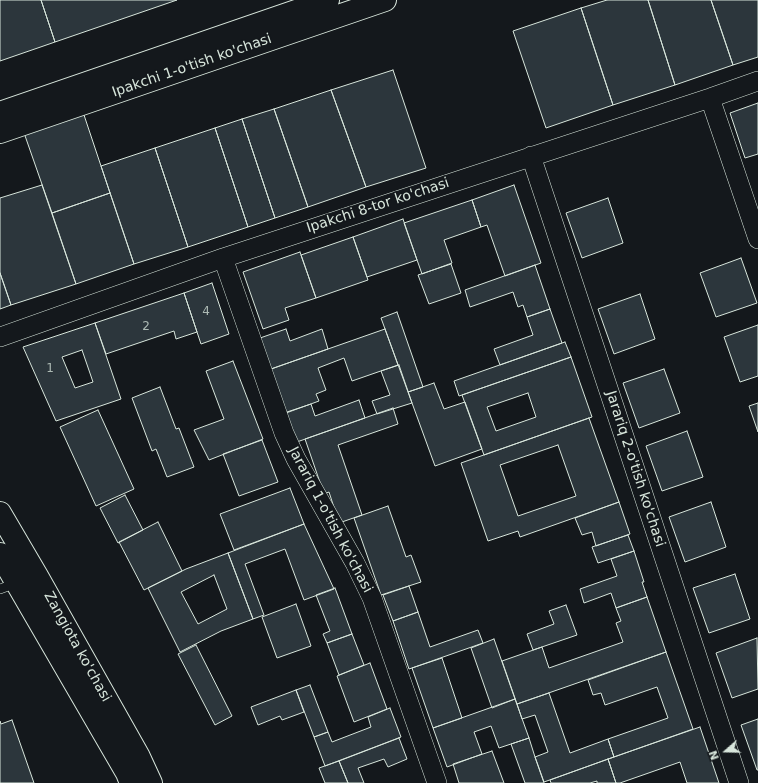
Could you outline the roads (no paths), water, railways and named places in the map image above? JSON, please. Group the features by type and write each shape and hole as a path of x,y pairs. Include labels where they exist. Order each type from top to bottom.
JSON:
{"main road":[{"name":"Ipakchi 1-o'tish ko'chasi","path":"0,113 328,0"},
{"name":"Ipakchi 1-o'tish ko'chasi","path":"0,132 385,0"},
{"name":"Zangiota ko'chasi","path":"0,513 21,581 127,773 131,783"},
{"name":"Zangiota ko'chasi","path":"0,554 21,581 138,757 151,783"}],"street":[{"name":"Ipakchi 8-tor ko'chasi","path":"0,337 223,258 758,81"},
{"path":"710,98 758,239"},
{"name":"Jarariq 2-o'tish ko'chasi","path":"531,156 739,783"},
{"name":"Jarariq 1-o'tish ko'chasi","path":"223,258 284,433 296,458 355,563 372,598 437,783"}]}
